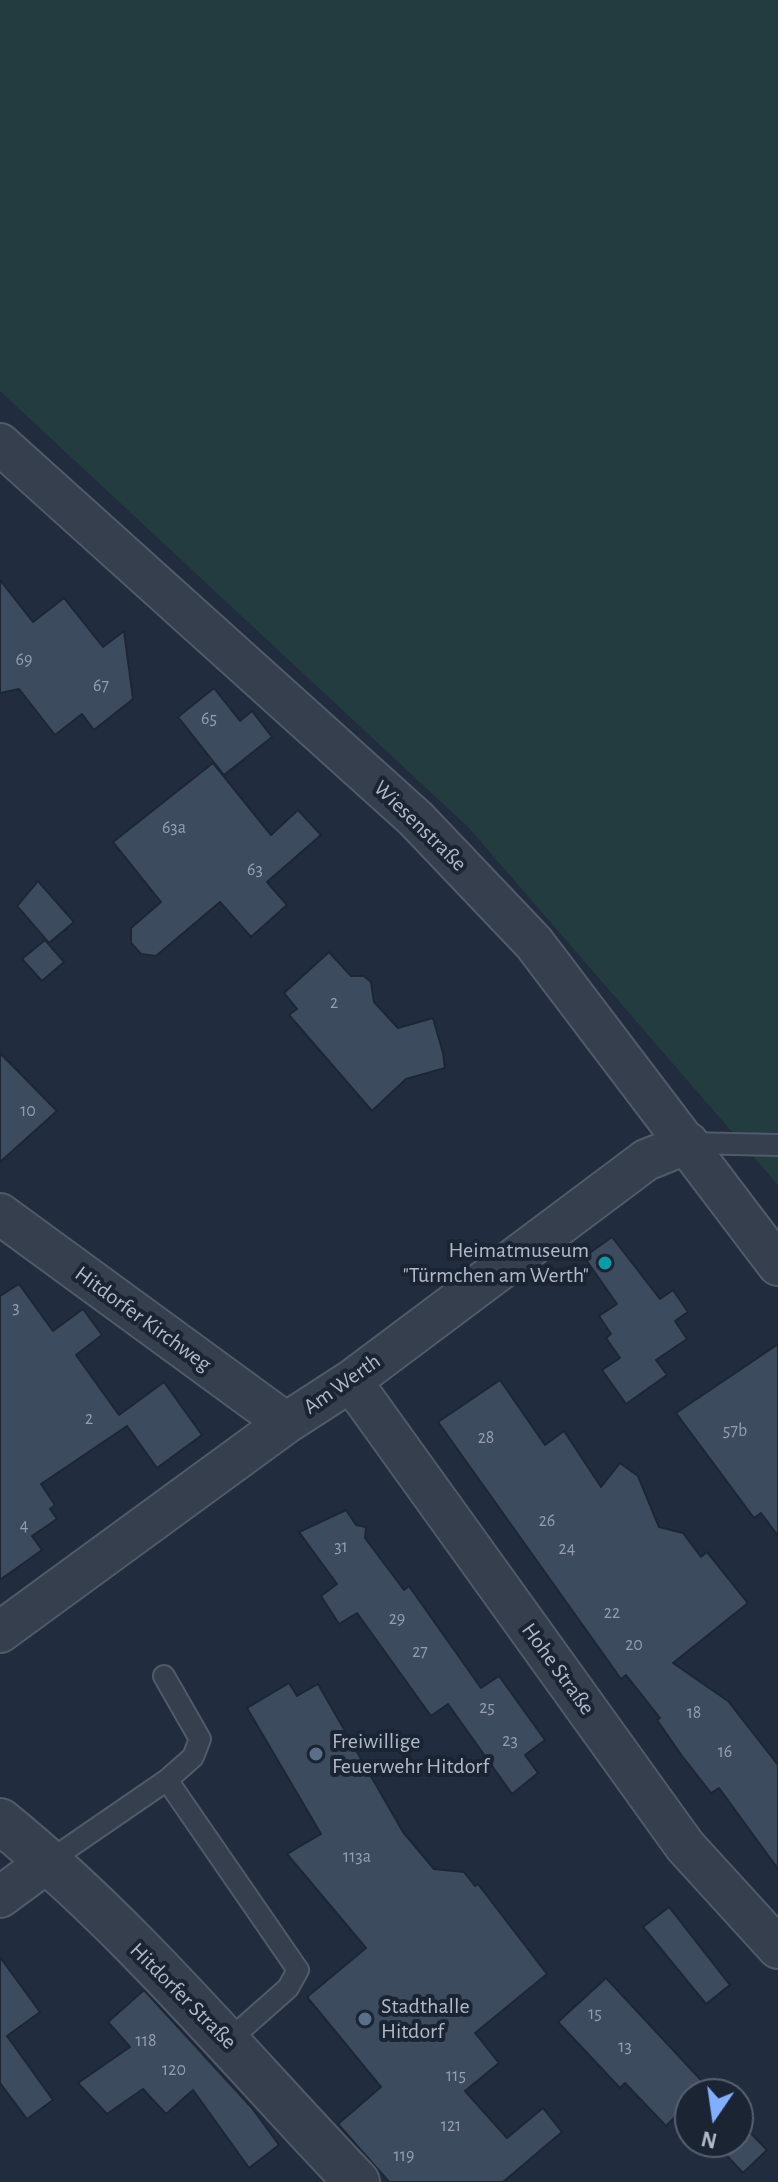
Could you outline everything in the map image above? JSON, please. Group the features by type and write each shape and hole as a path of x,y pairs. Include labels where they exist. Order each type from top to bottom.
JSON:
{"street":[{"name":"Wiesenstraße","path":"0,444 416,819 534,943 778,1265"},
{"name":"Am Werth","path":"0,1632 286,1423 351,1381 646,1160 688,1143"},
{"name":"Hitdorfer Kirchweg","path":"0,1214 286,1423"},
{"name":"Hohe Straße","path":"351,1381 685,1846 778,1948"},
{"name":"Hitdorfer Straße","path":"0,1821 49,1861 228,2041 347,2179"},
{"path":"0,1897 49,1861"}],"lane":[{"path":"688,1143 778,1145"},
{"path":"49,1861 167,1780 193,1757 200,1739 164,1676"},
{"path":"167,1780 298,1970 288,1988 228,2041"}],"green space":[{"path":"0,0 778,0 778,1185 468,827 0,391"}],"building":[{"path":"0,580 33,622 64,598 103,647 124,631 133,699 94,730 82,714 55,735 19,689 0,693"},
{"path":"214,688 240,721 252,711 272,737 224,775 178,717"},
{"path":"213,763 271,835 298,810 321,835 267,882 287,905 251,937 220,902 156,956 141,954 131,943 131,928 161,902 113,842"},
{"path":"38,881 74,922 49,943 17,906"},
{"path":"45,940 64,962 42,981 22,959"},
{"path":"329,952 351,976 364,976 371,982 374,1002 398,1028 433,1018 443,1053 445,1068 406,1079 372,1111 289,1015 297,1009 284,993"},
{"path":"0,1053 57,1111 0,1162"},
{"path":"612,1237 660,1299 673,1290 688,1312 675,1321 687,1339 656,1360 667,1375 626,1404 602,1370 620,1358 606,1338 611,1334 599,1316 617,1304 584,1257"},
{"path":"19,1284 53,1331 83,1309 102,1335 76,1355 119,1415 164,1382 202,1435 157,1468 127,1426 41,1484 55,1505 50,1509 57,1519 32,1536 42,1550 0,1580 0,1296"},
{"path":"778,1344 778,1536 761,1513 754,1518 676,1413"},
{"path":"500,1380 545,1445 564,1431 601,1487 620,1463 638,1476 659,1527 683,1533 701,1557 707,1552 748,1603 673,1663 728,1701 778,1765 778,1869 719,1788 711,1793 682,1756 657,1720 660,1718 626,1675 621,1679 438,1422"},
{"path":"346,1510 356,1525 366,1527 365,1538 404,1590 409,1586 481,1688 499,1676 545,1740 525,1755 538,1773 512,1794 448,1704 431,1716 357,1613 339,1624 321,1596 337,1584 299,1532"},
{"path":"289,1683 297,1696 318,1684 403,1832 434,1869 464,1872 475,1886 478,1884 547,1974 475,2033 499,2063 465,2091 507,2138 543,2108 562,2132 503,2182 389,2182 338,2124 381,2087 307,1997 366,1948 287,1854 321,1834 247,1708"},
{"path":"669,1907 730,1985 706,2004 643,1927"},
{"path":"0,1957 40,2012 7,2036 53,2100 27,2119 0,2083"},
{"path":"606,1978 699,2078 674,2078 674,2118 666,2126 625,2083 620,2088 558,2022"},
{"path":"144,1990 252,2108 279,2145 249,2168 193,2090 166,2114 143,2089 107,2114 78,2083 130,2047 108,2022"},
{"path":"754,2137 767,2150 743,2173 729,2158 754,2158"}],"place":[{"name":"Heimatmuseum \"Türmchen am Werth\"","path":"605,1263"},
{"name":"Freiwillige Feuerwehr Hitdorf","path":"316,1754"},
{"name":"Stadthalle Hitdorf","path":"365,2019"}]}
